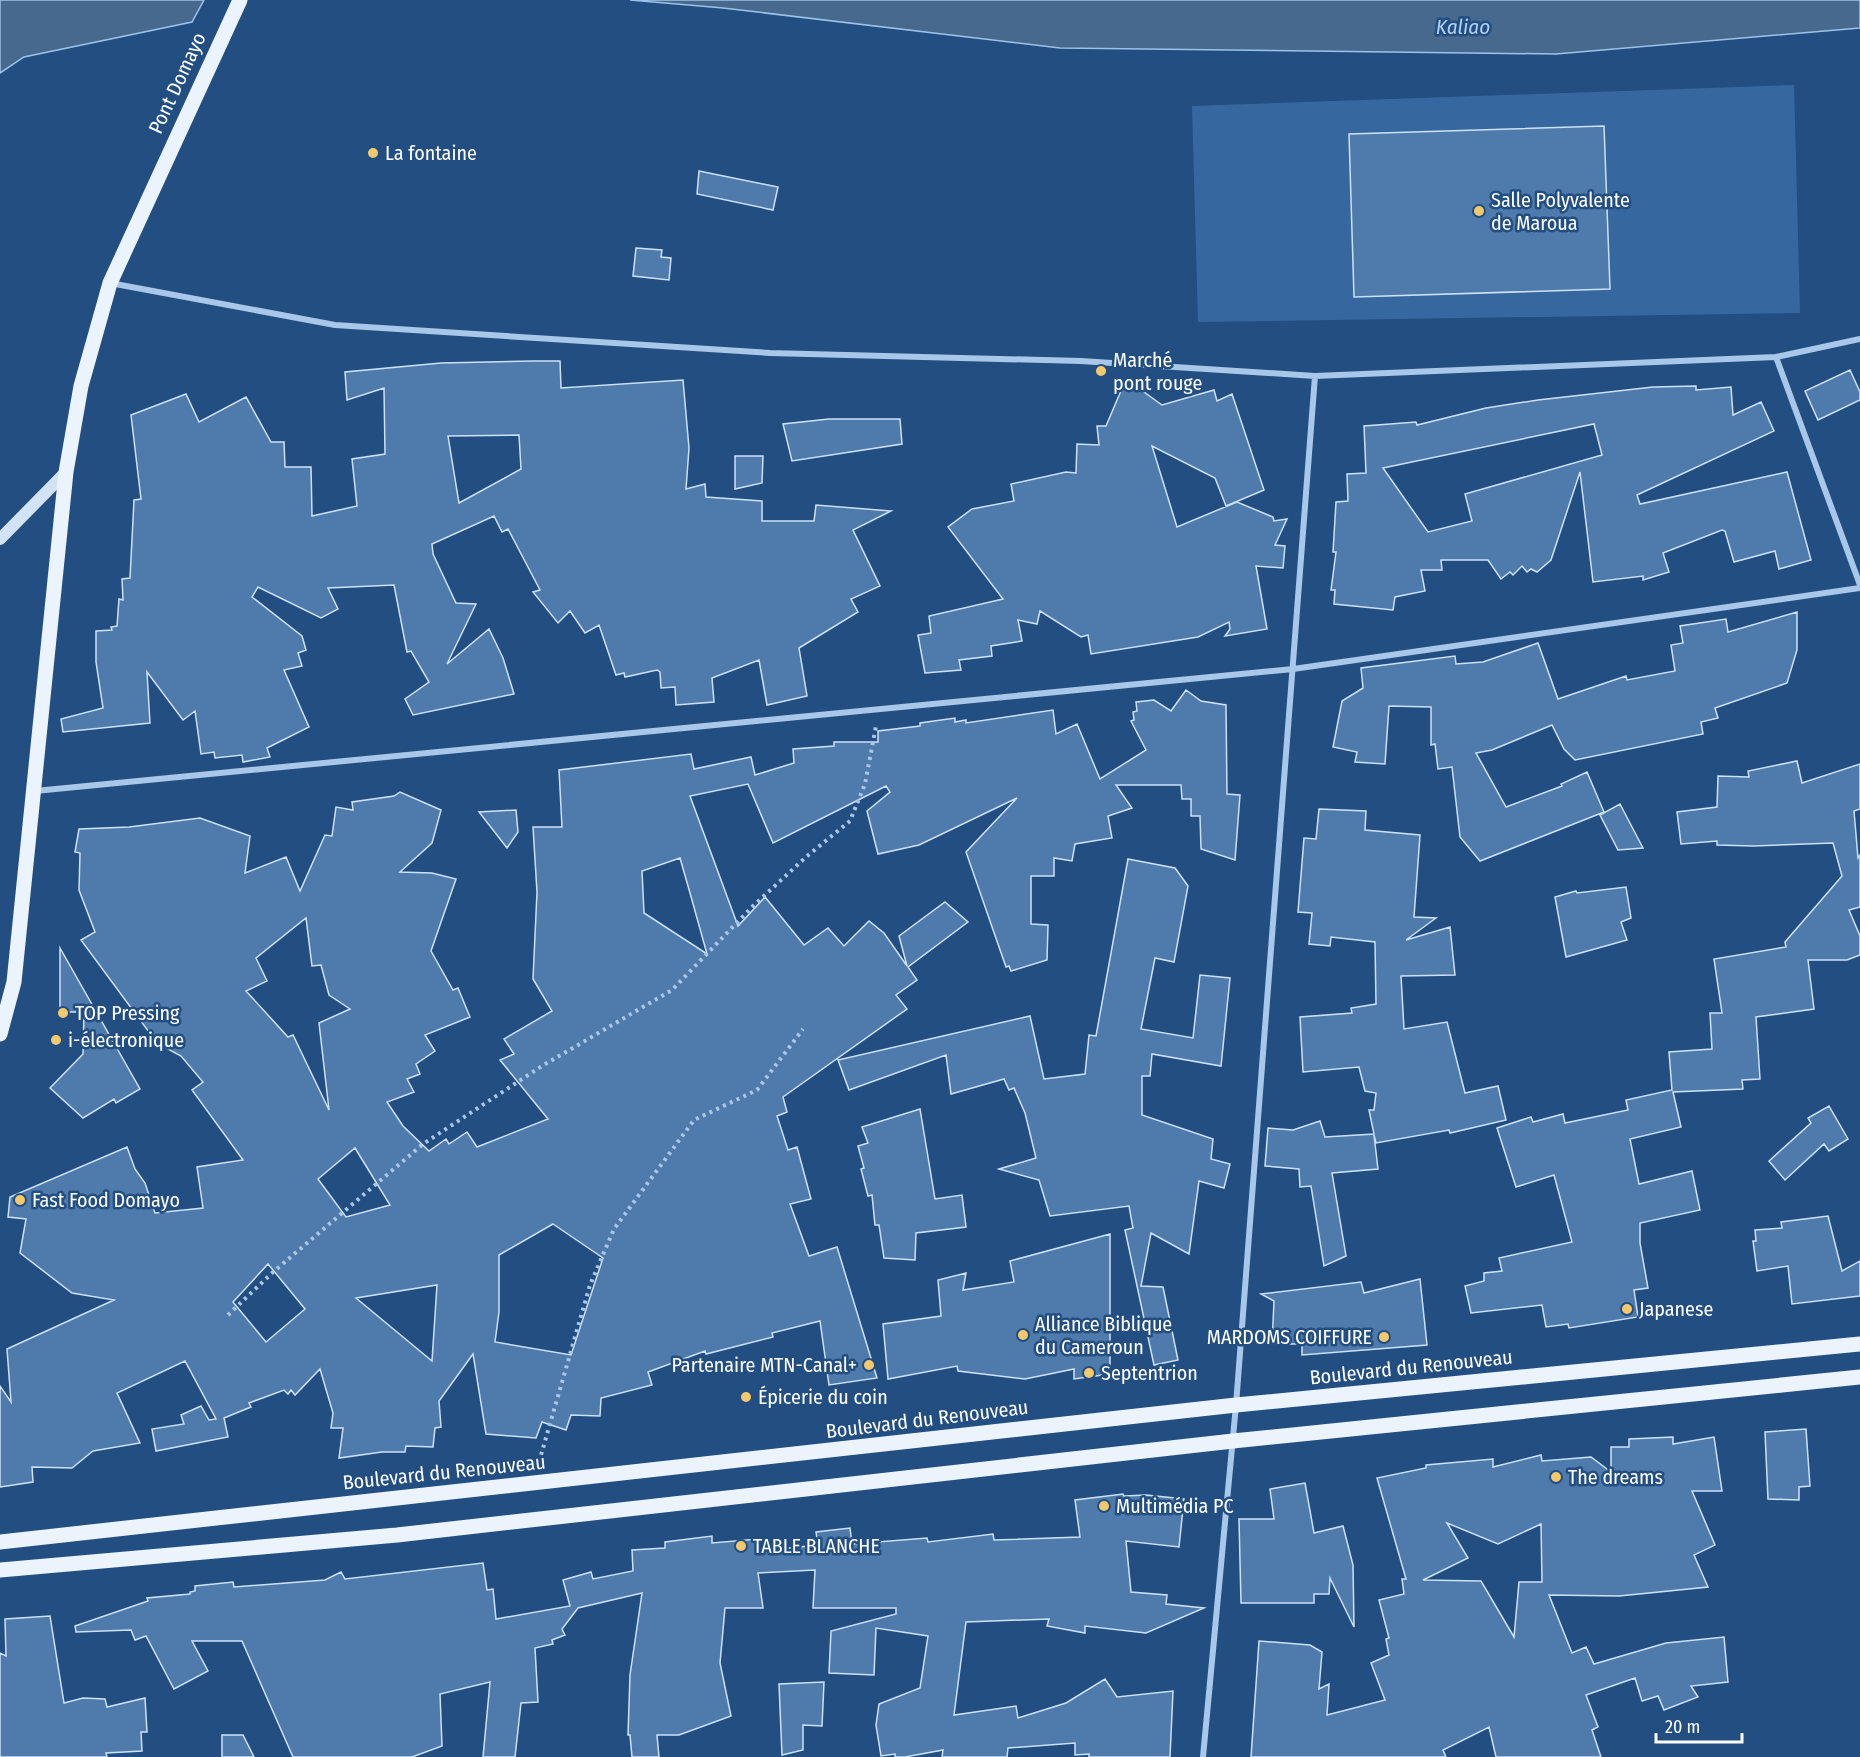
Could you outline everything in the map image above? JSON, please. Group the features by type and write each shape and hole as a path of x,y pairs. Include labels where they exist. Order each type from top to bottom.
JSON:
{"main road":[{"name":"Pont Domayo","path":"0,1034 14,982 66,472 81,386 110,283 168,151 240,0"},
{"name":"Boulevard du Renouveau","path":"0,1542 1236,1405 1860,1344"},
{"path":"0,1570 397,1535 1233,1441 1860,1377"}],"street":[{"path":"110,283 335,325 770,353 1081,361 1315,376 1776,357 1860,339"},
{"path":"34,791 1293,669 1860,586 1776,357"},
{"path":"1203,1757 1236,1405 1315,376"},
{"path":"0,539 66,472"}],"path":[{"path":"228,1315 272,1273 423,1144 542,1066 672,990 752,907 806,857 850,821 865,784 879,708"},
{"path":"533,1483 590,1285 614,1229 694,1120 757,1090 803,1029"}],"shaded area":[{"path":"1794,85 1800,313 1198,322 1192,106"}],"water":[{"path":"0,0 204,0 192,22 24,57 0,73"},
{"name":"Kaliao","path":"630,0 1860,0 1860,28 1556,54 1060,48 723,8"}],"building":[{"name":"Salle Polyvalente de Maroua","path":"1604,126 1610,289 1354,297 1349,134"},
{"path":"699,171 778,187 773,210 697,194"},
{"path":"636,248 662,250 661,257 671,258 669,280 633,276"},
{"path":"560,361 561,388 683,380 689,448 686,489 705,484 706,497 762,501 762,521 814,521 816,505 891,511 853,530 880,586 851,599 858,612 799,648 807,696 767,705 759,660 712,678 714,702 676,705 675,687 661,688 660,672 657,670 625,677 624,673 616,675 599,625 585,633 570,611 558,623 533,592 540,590 508,529 502,532 494,516 432,544 433,554 456,603 476,604 447,664 489,629 503,658 514,694 413,715 405,699 429,682 411,651 407,652 394,585 328,588 338,609 321,618 258,587 252,597 302,636 306,650 298,653 302,666 284,670 309,727 267,748 270,757 243,762 242,755 215,758 214,752 201,754 195,711 183,720 147,672 150,723 63,732 61,719 103,708 96,662 96,631 112,630 111,627 117,626 119,599 123,600 122,579 130,578 134,500 141,499 131,415 186,394 199,422 246,397 271,442 284,442 285,467 311,467 312,516 357,506 352,459 385,454 384,388 347,400 345,372 441,363","holes":["519,435 521,469 459,503 448,436"]},
{"path":"1850,370 1860,392 1860,400 1818,420 1805,391"},
{"path":"1123,386 1137,387 1162,405 1214,390 1217,401 1232,394 1264,490 1226,506 1215,478 1152,446 1177,527 1237,502 1273,517 1274,521 1287,519 1275,545 1285,546 1283,568 1256,566 1267,629 1225,636 1230,629 1229,622 1198,637 1091,654 1088,635 1081,637 1040,611 1037,624 1018,620 1022,641 991,646 992,656 959,660 961,670 925,673 918,635 931,633 929,616 1003,599 948,527 972,509 1014,501 1011,484 1066,472 1076,473 1077,444 1099,445 1097,426 1106,426"},
{"path":"1696,386 1696,390 1731,387 1733,415 1761,402 1774,431 1637,495 1640,504 1787,472 1811,560 1779,569 1775,551 1734,562 1725,531 1722,530 1663,553 1669,572 1643,580 1643,576 1593,582 1580,472 1551,560 1537,572 1531,569 1527,572 1522,566 1513,575 1510,572 1501,579 1488,560 1441,560 1442,570 1421,570 1425,591 1395,597 1393,610 1334,604 1335,590 1331,590 1336,552 1333,552 1336,502 1348,501 1347,474 1366,473 1364,426 1416,422 1417,425 1486,408 1653,387","holes":["1594,424 1602,455 1465,494 1472,521 1428,532 1383,468"]},
{"path":"829,419 900,419 902,444 792,461 783,424"},
{"path":"735,456 763,456 762,483 735,489"},
{"path":"1797,612 1797,650 1787,683 1715,708 1718,718 1701,722 1703,734 1575,760 1564,749 1552,725 1492,750 1476,753 1506,807 1562,786 1561,784 1587,772 1604,812 1480,861 1460,837 1452,767 1438,769 1435,744 1431,745 1431,707 1389,706 1385,764 1355,762 1357,752 1333,747 1342,701 1363,688 1361,668 1455,656 1456,664 1483,662 1538,643 1558,699 1626,676 1627,680 1675,671 1671,645 1683,643 1680,626 1726,619 1728,632"},
{"path":"1186,690 1201,701 1226,705 1227,794 1240,795 1235,860 1201,849 1200,816 1191,816 1191,799 1182,799 1181,785 1116,785 1132,808 1108,816 1112,838 1075,844 1072,861 1054,858 1054,876 1031,876 1031,924 1048,925 1047,960 1011,971 1009,966 1006,967 966,852 1017,798 919,845 878,854 867,811 890,792 886,786 773,843 748,784 690,796 738,926 765,897 804,945 828,928 844,946 869,921 884,933 907,966 899,936 945,902 968,922 908,967 917,980 896,995 907,1009 783,1097 787,1112 777,1116 788,1150 797,1147 811,1199 790,1204 809,1256 837,1247 877,1378 829,1385 820,1321 772,1333 773,1337 706,1354 705,1351 648,1372 652,1385 601,1398 600,1416 571,1415 566,1430 542,1422 536,1438 486,1434 473,1354 439,1401 441,1427 435,1428 433,1447 406,1446 405,1452 382,1452 339,1458 343,1428 331,1428 333,1413 320,1369 295,1395 291,1390 288,1394 284,1390 249,1403 251,1407 224,1418 228,1437 156,1451 152,1429 184,1424 181,1415 201,1406 209,1420 216,1419 185,1361 117,1393 140,1443 93,1451 72,1468 32,1467 33,1482 0,1487 0,1386 11,1402 7,1349 114,1300 72,1293 20,1253 26,1219 8,1217 10,1197 127,1147 135,1169 145,1183 155,1213 203,1208 197,1167 243,1160 192,1090 203,1082 181,1056 157,1043 81,940 95,932 79,890 80,853 75,852 79,829 129,827 200,818 250,836 245,873 286,857 300,891 325,835 332,836 336,807 353,810 352,802 394,796 400,792 441,810 432,843 400,872 432,873 456,879 431,951 453,990 458,988 470,1017 425,1035 435,1051 416,1064 420,1074 407,1079 414,1092 387,1102 403,1126 429,1151 446,1139 449,1144 467,1132 477,1147 548,1119 500,1060 514,1054 504,1039 552,1011 533,979 537,892 533,827 562,827 559,770 691,754 694,769 751,757 755,775 794,763 793,749 834,746 834,742 878,742 878,731 920,726 920,723 955,718 955,722 966,720 966,723 1053,710 1056,734 1077,724 1100,779 1146,750 1131,721 1134,720 1133,712 1137,711 1136,702 1154,700 1171,711","holes":["680,858 707,954 644,913 642,871","306,918 312,966 321,965 329,995 350,1009 319,1023 329,1110 293,1035 288,1037 246,991 267,981 256,958","355,1148 390,1205 346,1217 318,1179","553,1224 603,1258 571,1355 495,1342 499,1312 499,1255","268,1264 305,1309 266,1342 233,1302","437,1285 432,1361 356,1298"]},
{"path":"1797,761 1802,783 1860,764 1860,809 1854,811 1858,858 1860,855 1860,907 1849,910 1860,936 1860,955 1847,960 1808,960 1814,1009 1756,1017 1760,1079 1742,1080 1743,1089 1673,1092 1681,1127 1630,1139 1639,1184 1692,1171 1700,1210 1640,1223 1640,1243 1648,1288 1634,1290 1638,1317 1569,1328 1568,1324 1546,1327 1542,1305 1471,1313 1465,1286 1484,1281 1484,1273 1502,1271 1499,1258 1572,1242 1554,1175 1516,1187 1497,1128 1531,1117 1533,1122 1563,1114 1565,1123 1628,1110 1626,1100 1672,1090 1669,1052 1712,1049 1710,1013 1722,1013 1714,959 1786,947 1785,942 1842,876 1833,843 1754,846 1717,845 1717,841 1681,844 1677,812 1717,807 1718,776 1749,777 1748,771"},
{"path":"1620,804 1643,848 1618,850 1600,815"},
{"path":"1319,809 1366,811 1365,830 1420,835 1414,917 1436,918 1406,940 1450,927 1455,975 1401,976 1404,1029 1447,1022 1465,1093 1498,1086 1506,1120 1450,1133 1449,1130 1376,1143 1374,1135 1378,1169 1332,1173 1346,1256 1324,1266 1311,1186 1300,1187 1299,1169 1265,1166 1268,1128 1293,1130 1320,1121 1325,1137 1374,1134 1369,1110 1374,1110 1376,1093 1365,1091 1359,1067 1303,1072 1300,1017 1352,1013 1351,1008 1376,1004 1375,942 1331,937 1330,946 1309,944 1312,913 1298,912 1304,838 1316,839"},
{"path":"516,810 518,832 507,848 479,812"},
{"path":"1128,859 1175,868 1188,886 1174,962 1155,958 1141,1029 1193,1038 1200,975 1230,978 1221,1066 1152,1054 1150,1076 1142,1076 1142,1115 1213,1139 1211,1159 1230,1164 1224,1188 1199,1181 1189,1254 1151,1233 1141,1286 1163,1287 1178,1360 1154,1365 1125,1230 1133,1228 1129,1206 1050,1216 1039,1180 999,1169 1036,1158 1025,1113 1014,1088 1009,1090 1004,1079 951,1094 946,1055 849,1090 838,1060 1030,1016 1044,1079 1085,1074 1089,1035 1096,1036"},
{"path":"1626,887 1631,918 1621,922 1627,940 1566,957 1555,897 1576,891 1577,893"},
{"path":"60,948 140,1089 116,1103 114,1099 83,1118 50,1088 83,1054 84,1012 60,1012"},
{"path":"1829,1106 1848,1139 1829,1151 1824,1144 1785,1180 1769,1161 1811,1123 1808,1118"},
{"path":"920,1109 935,1199 962,1195 966,1227 916,1233 915,1260 884,1258 879,1225 875,1225 872,1195 868,1196 861,1169 864,1168 858,1146 868,1143 862,1127"},
{"path":"1828,1216 1842,1271 1860,1261 1860,1296 1792,1304 1788,1266 1757,1271 1753,1241 1756,1241 1755,1230 1782,1228 1781,1222"},
{"path":"1110,1234 1110,1374 1074,1379 1074,1369 1025,1379 958,1371 957,1366 888,1379 883,1324 941,1316 938,1280 966,1273 963,1290 1014,1282 1010,1261"},
{"path":"1420,1279 1427,1345 1302,1355 1302,1344 1272,1344 1274,1301 1261,1294 1361,1282 1364,1293"},
{"path":"1806,1429 1810,1486 1799,1487 1799,1500 1768,1499 1765,1432"},
{"path":"1673,1437 1673,1444 1714,1437 1722,1491 1692,1491 1715,1545 1694,1555 1708,1587 1619,1596 1549,1595 1572,1653 1586,1647 1594,1664 1666,1643 1724,1637 1728,1682 1691,1686 1698,1697 1664,1710 1658,1696 1642,1701 1635,1678 1586,1695 1598,1727 1592,1730 1601,1757 1496,1757 1489,1727 1443,1750 1446,1757 1251,1757 1259,1641 1310,1645 1322,1652 1319,1689 1329,1684 1327,1715 1385,1700 1371,1663 1389,1655 1386,1639 1389,1638 1379,1600 1404,1594 1402,1579 1406,1579 1377,1478 1426,1468 1426,1465 1493,1459 1493,1467 1541,1455 1542,1461 1591,1457 1611,1472 1611,1447 1629,1447 1629,1439","holes":["1447,1523 1498,1544 1541,1524 1542,1582 1519,1582 1514,1637 1481,1581 1423,1580 1468,1558"]},
{"path":"1305,1483 1314,1533 1343,1526 1353,1565 1354,1627 1330,1578 1329,1594 1314,1594 1314,1603 1241,1603 1239,1519 1274,1519 1270,1489"},
{"path":"1123,1494 1124,1496 1146,1495 1184,1499 1179,1547 1126,1541 1131,1592 1167,1595 1166,1604 1204,1608 1146,1633 1085,1626 1085,1633 1047,1626 1049,1619 966,1622 954,1715 1016,1706 1018,1718 1066,1703 1105,1679 1117,1697 1173,1691 1170,1757 1075,1755 1075,1743 1008,1748 1007,1757 942,1757 943,1750 905,1757 895,1757 895,1754 881,1756 876,1725 879,1704 920,1688 928,1636 876,1628 874,1675 829,1673 831,1631 896,1614 896,1608 813,1608 815,1570 758,1573 763,1608 725,1608 720,1663 731,1716 679,1735 657,1735 659,1757 632,1757 630,1735 628,1735 630,1675 642,1593 578,1608 562,1629 565,1635 552,1640 553,1644 535,1648 538,1702 521,1703 515,1757 483,1757 490,1682 440,1694 442,1746 412,1757 293,1757 242,1641 192,1641 208,1671 174,1689 146,1636 135,1640 131,1630 76,1632 75,1626 148,1601 147,1598 190,1594 195,1591 195,1586 233,1582 234,1587 325,1580 341,1572 345,1579 483,1563 487,1590 493,1589 496,1619 570,1606 563,1580 591,1572 593,1579 633,1571 632,1550 665,1548 665,1542 712,1536 712,1543 758,1539 760,1551 818,1545 816,1532 850,1528 852,1544 927,1538 928,1542 993,1534 994,1540 1080,1537 1075,1500"},
{"path":"50,1616 64,1703 83,1698 105,1699 107,1707 145,1698 147,1732 141,1732 142,1751 106,1753 107,1757 0,1757 0,1653 6,1656 5,1619"},
{"path":"824,1682 822,1726 803,1725 803,1750 782,1755 779,1684"},
{"path":"222,1735 243,1735 254,1757 222,1757"}],"place":[{"name":"La fontaine","path":"373,153"},
{"name":"Salle Polyvalente de Maroua","path":"1479,211"},
{"name":"Marché pont rouge","path":"1101,371"},
{"name":"TOP Pressing","path":"63,1013"},
{"name":"i-électronique","path":"56,1040"},
{"name":"Fast Food Domayo","path":"20,1200"},
{"name":"Japanese","path":"1627,1309"},
{"name":"Alliance Biblique du Cameroun","path":"1023,1335"},
{"name":"MARDOMS COIFFURE","path":"1384,1337"},
{"name":"Partenaire MTN-Canal+","path":"869,1365"},
{"name":"Septentrion","path":"1089,1373"},
{"name":"Épicerie du coin","path":"746,1397"},
{"name":"The dreams","path":"1556,1477"},
{"name":"Multimédia PC","path":"1104,1506"},
{"name":"TABLE BLANCHE","path":"741,1546"}]}
